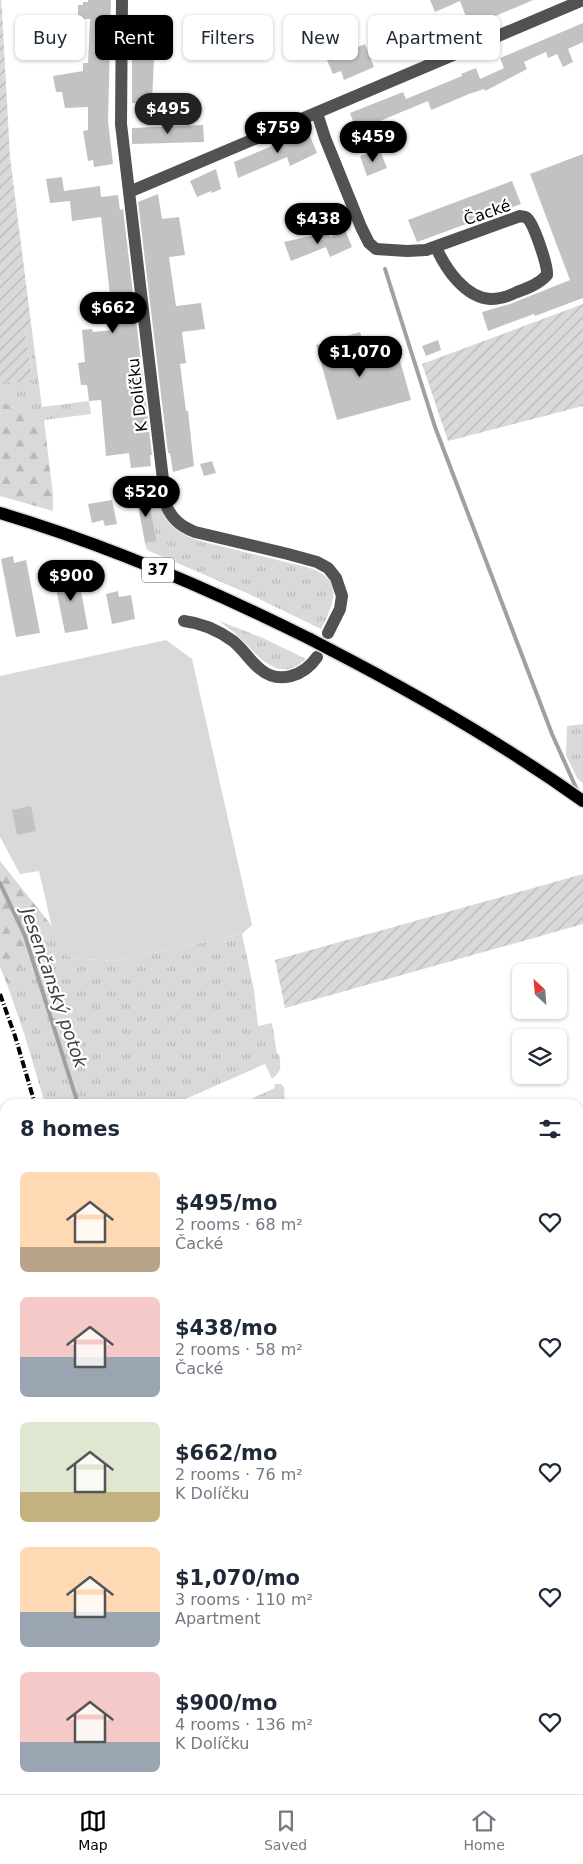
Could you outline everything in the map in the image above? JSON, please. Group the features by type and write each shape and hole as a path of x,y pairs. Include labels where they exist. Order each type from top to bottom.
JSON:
{"main road":[{"name":"37","path":"0,513 110,550 219,596 310,639 382,676 460,721 583,801"}],"street":[{"name":"K Dolíčku","path":"122,0 121,124 166,505 170,514 179,524 194,532 288,554 317,562 328,568 336,578 342,596 340,609 328,633"},
{"path":"129,192 583,0"},
{"name":"Čacké","path":"316,113 369,243 376,249 417,251 436,247 520,216 531,223 547,266 547,274 541,281 524,290 499,298 485,298 470,291 460,283 444,263 436,247"},
{"path":"184,621 211,628 225,636 235,643 260,669 276,677 288,677 299,674 312,664 316,657"}],"green space":[{"path":"0,0 10,157 32,331 25,331 33,382 0,382"},
{"path":"583,304 583,406 448,441 422,364"},
{"path":"25,331 32,331 42,407 89,401 91,414 44,420 0,402 0,382 33,382"},
{"path":"0,402 44,420 53,495 53,511 0,496"},
{"path":"150,481 155,483 160,506 164,514 169,522 182,533 204,542 306,567 327,578 332,584 333,600 321,629 249,594 147,550 145,543 157,540 147,493 136,495 133,486"},
{"path":"219,621 263,638 306,659 296,667 277,668 260,658 236,634"},
{"path":"166,640 192,659 252,925 242,934 115,961 71,958 60,952 56,945 39,871 20,874 0,837 0,676"},
{"path":"583,724 583,783 577,778 566,755 567,726"},
{"path":"0,861 52,926 7,984 0,967"},
{"path":"583,874 583,924 285,1008 275,960"},
{"path":"52,926 57,945 71,958 115,961 242,934 254,990 258,1026 272,1023 280,1068 278,1074 272,1079 265,1064 185,1099 44,1099 7,984"},
{"path":"274,1084 281,1084 284,1087 285,1099 251,1099 275,1088"}],"building":[{"path":"88,0 111,0 111,15 95,15 95,60 110,60 108,121 113,164 94,167 93,160 88,161 83,131 88,130 88,107 65,108 62,92 56,92 53,76 83,71 83,63 88,63 90,19 85,19 85,15 78,15 78,5 88,2"},
{"path":"430,0 533,0 498,15 465,15 460,1 435,12"},
{"path":"583,23 583,42 568,49 573,62 563,67 557,54 548,58 546,52 524,62 527,69 485,91 484,89 469,94 431,110 428,101 375,123 376,126 358,134 350,113 403,92 406,99 462,76 461,74 476,68 480,79 504,68 500,58"},
{"path":"365,44 368,52 368,60 371,60 374,67 344,80 341,71 333,74 327,60 358,60 358,47"},
{"path":"132,60 154,60 152,103 132,103"},
{"path":"203,125 204,142 132,144 132,128"},
{"path":"308,131 317,153 290,166 287,157 238,178 234,162"},
{"path":"380,150 387,168 367,176 360,156"},
{"path":"583,154 583,298 488,331 482,312 510,304 570,280 530,174"},
{"path":"216,169 221,189 197,197 190,181"},
{"path":"62,177 64,191 100,186 101,197 118,195 120,210 123,209 152,455 150,455 151,466 131,468 129,453 106,456 101,400 89,401 87,385 81,385 78,363 85,362 82,330 92,329 93,332 114,330 101,217 72,221 70,201 50,203 46,179"},
{"path":"512,181 521,204 417,242 408,220"},
{"path":"158,194 162,219 179,217 185,255 169,257 176,306 201,303 205,329 182,332 186,363 180,364 186,411 188,411 194,466 173,472 170,453 168,453 138,202"},
{"path":"345,230 352,247 330,257 326,247 291,261 284,242 328,232 330,237"},
{"path":"360,332 370,365 399,357 411,400 337,420 316,345"},
{"path":"438,340 441,350 426,356 422,346"},
{"path":"212,461 216,473 204,476 200,464"},
{"path":"147,492 157,541 145,543 136,495"},
{"path":"112,500 117,524 105,526 103,520 92,523 88,504"},
{"path":"13,556 14,563 26,560 40,633 16,637 1,559"},
{"path":"65,571 66,576 78,575 88,629 65,633 53,573"},
{"path":"118,591 119,597 131,595 135,619 112,624 106,594"},
{"path":"31,806 36,831 17,835 12,810"}],"waterway":[{"path":"385,269 435,427 552,734 578,792"},
{"name":"Jesenčanský potok","path":"0,883 25,936 76,1099"}],"railway":[{"path":"0,994 15,1036 34,1099"}]}
